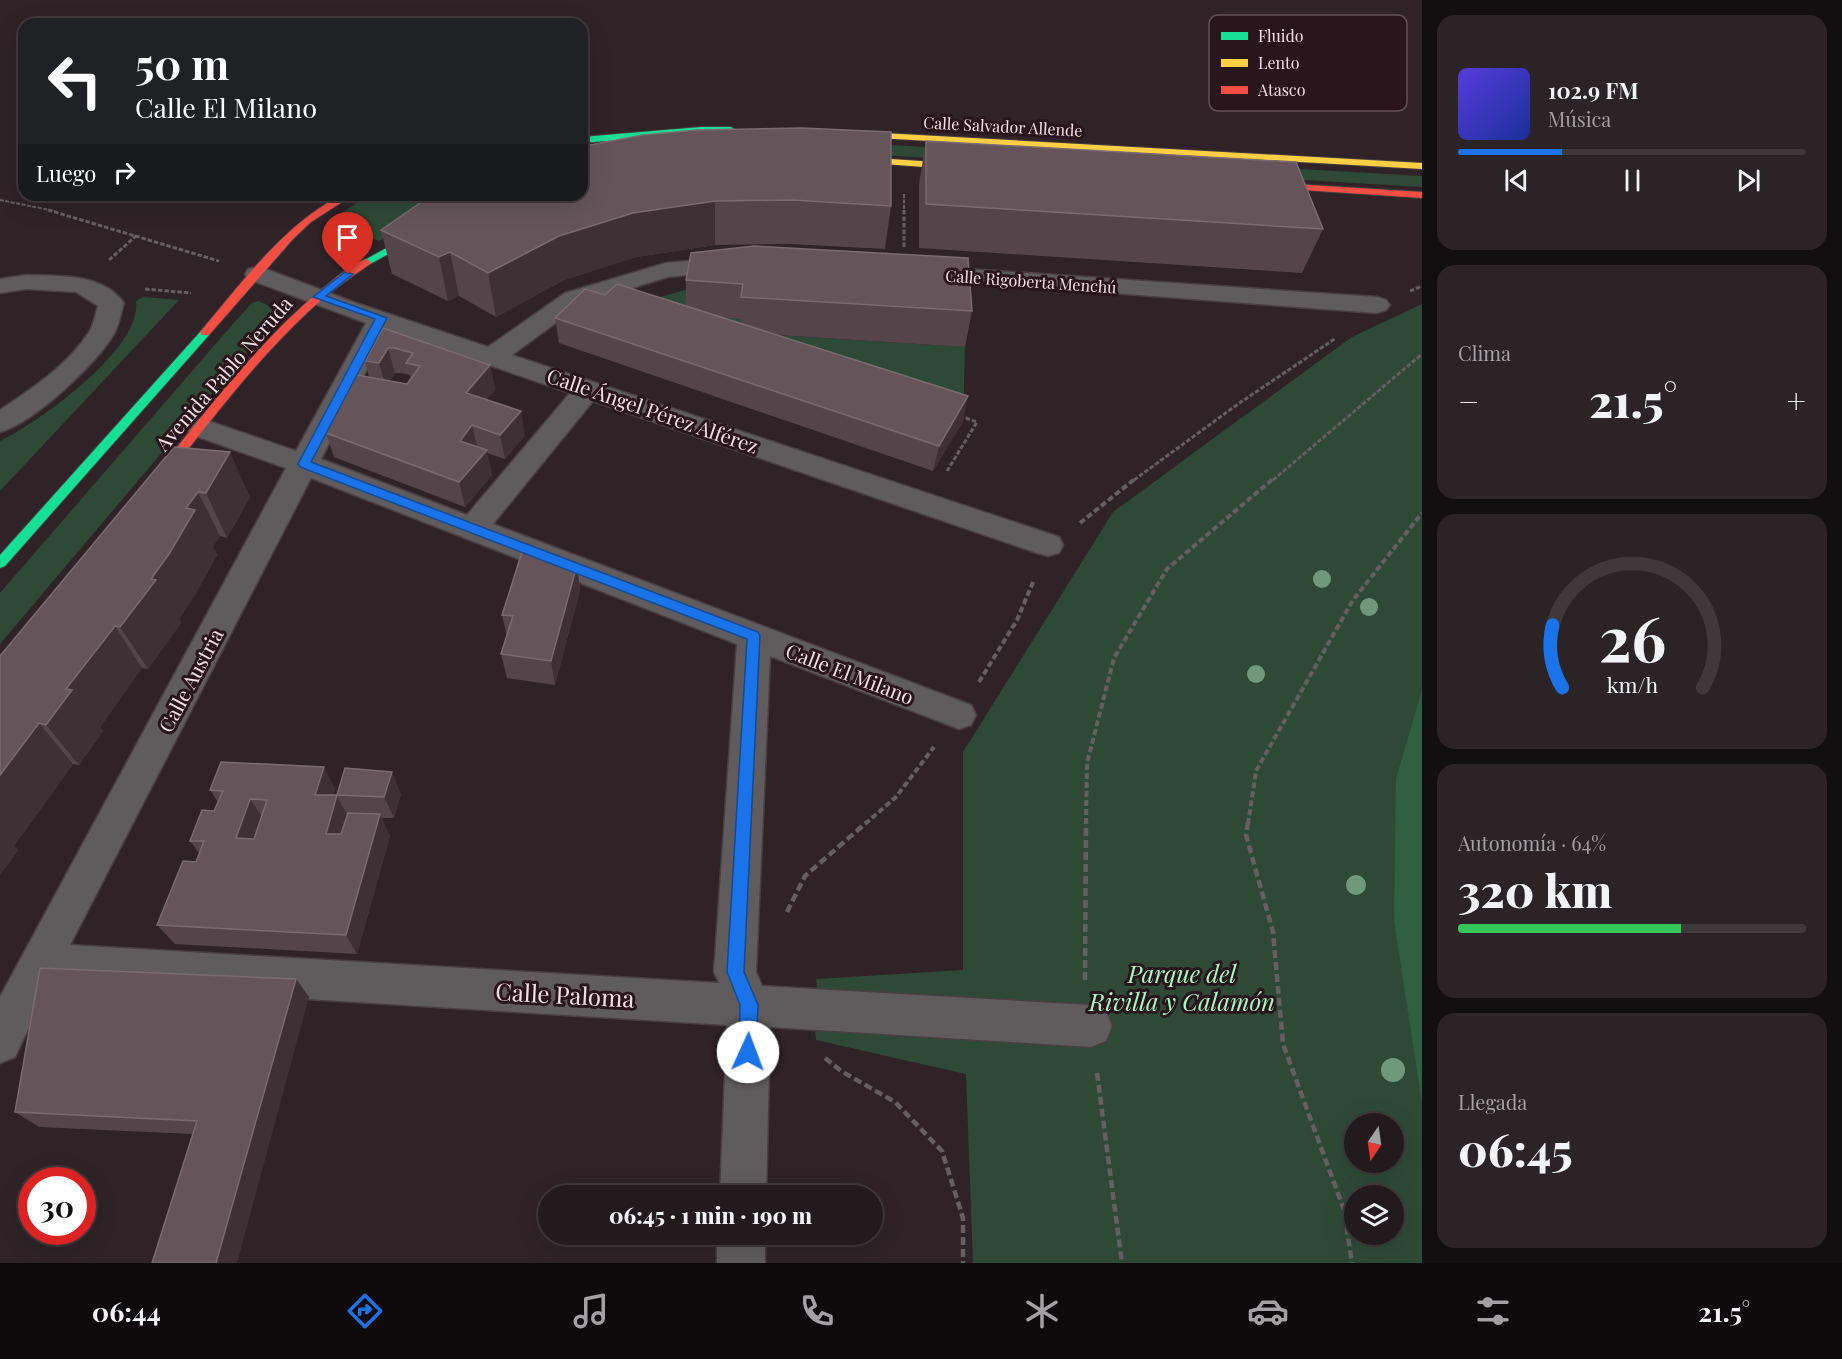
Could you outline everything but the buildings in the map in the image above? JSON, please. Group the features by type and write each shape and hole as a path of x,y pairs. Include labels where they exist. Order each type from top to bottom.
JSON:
{"main road":[{"path":"588,139 701,130 748,131"},
{"name":"Calle Salvador Allende","path":"830,133 1422,166"},
{"path":"827,158 976,167"},
{"path":"1247,184 1422,195"},
{"path":"257,274 302,223 334,201"},
{"path":"318,297 332,285 381,254 466,210 492,201"},
{"name":"Avenida Pablo Neruda","path":"0,563 257,274"},
{"name":"Avenida Pablo Neruda","path":"148,491 294,317 318,297"}],"street":[{"path":"493,356 574,298 666,270 755,263"},
{"name":"Calle Rigoberta Menchú","path":"904,272 1377,305"},
{"name":"Calle Ángel Pérez Alférez","path":"257,274 318,297 1048,545"},
{"path":"0,286 26,282 82,285 111,303 102,332 75,363 49,387 0,423"},
{"name":"Calle Austria","path":"0,1042 39,963 381,318"},
{"path":"473,528 588,388"},
{"name":"Calle El Milano","path":"200,428 304,464 959,715"},
{"path":"743,1185 749,1005 735,972 754,636"},
{"name":"Calle Paloma","path":"39,963 1091,1026"},
{"path":"741,1245 741,1263"}],"path":[{"path":"904,163 904,272"},
{"path":"0,200 65,214 257,274"},
{"path":"111,303 132,288 198,293"},
{"path":"784,917 805,876 896,797 959,715 1017,620 1048,545 1077,526 1191,436 1268,381 1352,327 1377,305"},
{"path":"1122,1263 1083,968 1087,763 1114,658 1167,569 1422,354"},
{"path":"927,504 977,422 955,414"},
{"path":"1352,1263 1344,1210 1283,1044 1273,932 1246,836 1256,771 1353,600 1422,513"},
{"path":"823,1056 841,1071 895,1102 942,1151 963,1218 963,1263"}],"green space":[{"path":"788,139 1422,176 1422,187 793,150 588,150"},
{"path":"361,201 464,201 429,215 379,241 329,221"},
{"path":"692,288 687,316 742,319 741,333 965,347 963,421 619,309"},
{"path":"143,297 179,300 0,491 0,441 39,418 62,401 106,361 123,340 134,320 136,301"},
{"path":"259,301 269,306 274,312 272,322 0,644 0,593 232,325 252,303"},
{"name":"Parque del Rivilla y Calamón","path":"1422,304 1422,689 1396,778 1422,1103 1422,1263 973,1263 966,1074 816,1040 816,979 963,970 963,752 1113,512 1352,337"}],"shaded area":[{"path":"1422,689 1422,1103 1394,921 1396,778"}],"traffic: fast":[{"path":"588,139 701,130 731,130"},
{"path":"366,262 424,231 496,201"},
{"path":"0,563 205,333"}],"traffic: slow":[{"path":"846,134 1422,166"},
{"path":"846,159 965,167"}],"traffic: jam":[{"path":"1262,185 1422,195"},
{"path":"205,333 253,275 289,237 308,220 337,201"},
{"path":"155,483 227,393 278,336 305,309 366,262"}],"route":[{"path":"348,274 318,297 381,318 304,464 754,636 735,972 749,1005 748,1052"}]}
